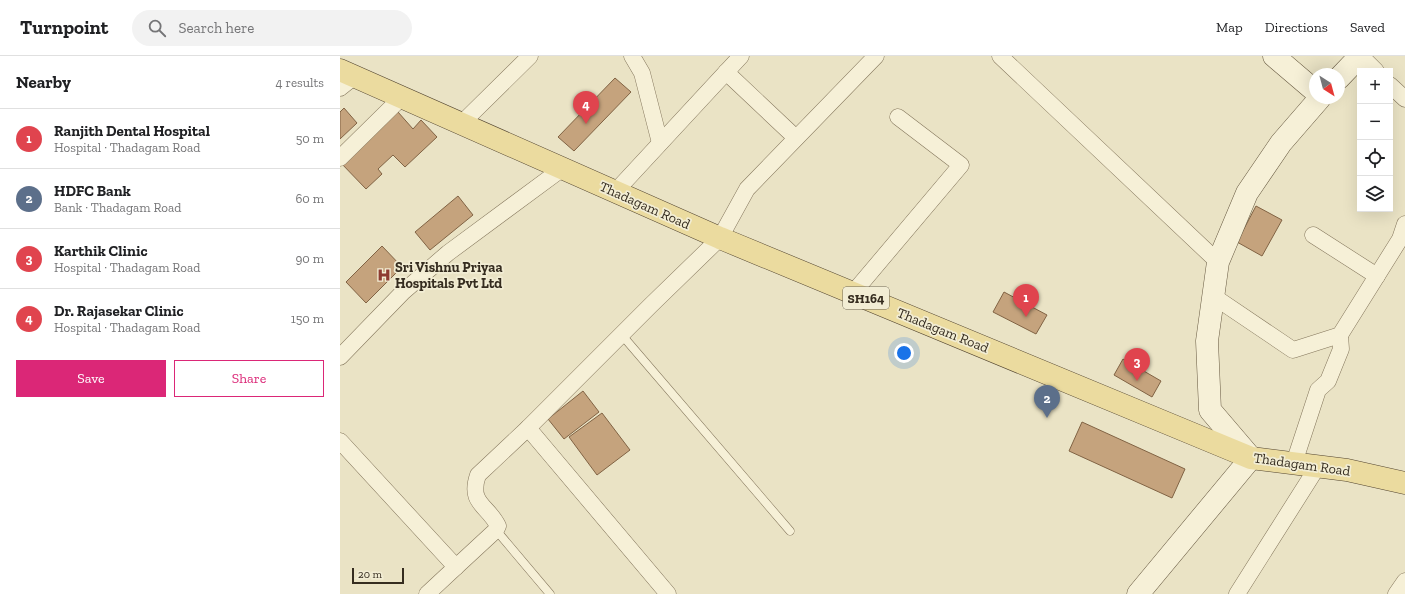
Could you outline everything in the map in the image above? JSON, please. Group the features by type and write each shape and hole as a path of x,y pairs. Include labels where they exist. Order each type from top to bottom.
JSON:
{"main road":[{"path":"1274,56 1309,87"},
{"path":"1345,72 1360,56"},
{"name":"Thadagam Road","path":"345,78 402,97 720,238 1251,458 1347,470 1405,483"},
{"path":"1138,594 1251,458 1210,410 1207,341 1218,262 1247,193 1280,143 1315,104"}],"street":[{"path":"461,124 530,56"},
{"path":"632,56 642,73 660,143"},
{"path":"615,192 741,56"},
{"path":"427,594 496,530 498,526 477,500 474,486 478,475 528,428 621,334 720,238 747,189 876,56"},
{"path":"1000,56 1218,262"},
{"path":"1360,56 1373,68"},
{"path":"726,72 796,138"},
{"path":"1393,88 1405,99"},
{"path":"340,158 402,97"},
{"path":"853,293 961,165 898,117"},
{"path":"340,357 403,292 448,253 563,168"},
{"path":"1294,463 1318,390 1328,380 1341,349 1340,334 1402,240 1405,224"},
{"path":"1313,235 1377,276"},
{"path":"1213,296 1293,350 1340,334"},
{"path":"528,428 668,594"},
{"path":"340,442 456,567"},
{"path":"1237,594 1318,466"},
{"path":"1396,594 1405,581"}],"lane":[{"path":"621,334 790,532"},
{"path":"496,530 550,594"}],"building":[{"path":"615,78 631,92 574,151 558,137"},
{"path":"344,108 357,123 340,139 340,112"},
{"path":"398,112 413,129 421,120 437,137 405,167 393,155 378,169 382,174 366,189 340,162"},
{"path":"458,196 473,215 430,250 415,232"},
{"path":"1256,206 1282,220 1262,256 1237,242"},
{"path":"382,246 402,267 366,303 346,282"},
{"path":"1004,292 1047,315 1036,334 993,312"},
{"path":"1123,359 1161,381 1152,397 1114,375"},
{"path":"583,391 599,412 564,439 548,419"},
{"path":"602,413 630,450 597,475 569,437"},
{"path":"1082,422 1185,469 1172,498 1069,451"}],"place":[{"name":"Dr. Rajasekar Clinic","path":"586,124"},
{"name":"Sri Vishnu Priyaa Hospitals Pvt Ltd","path":"384,275"},
{"name":"Ranjith Dental Hospital","path":"1026,317"},
{"name":"Karthik Clinic","path":"1137,381"},
{"name":"HDFC Bank","path":"1047,418"}]}
